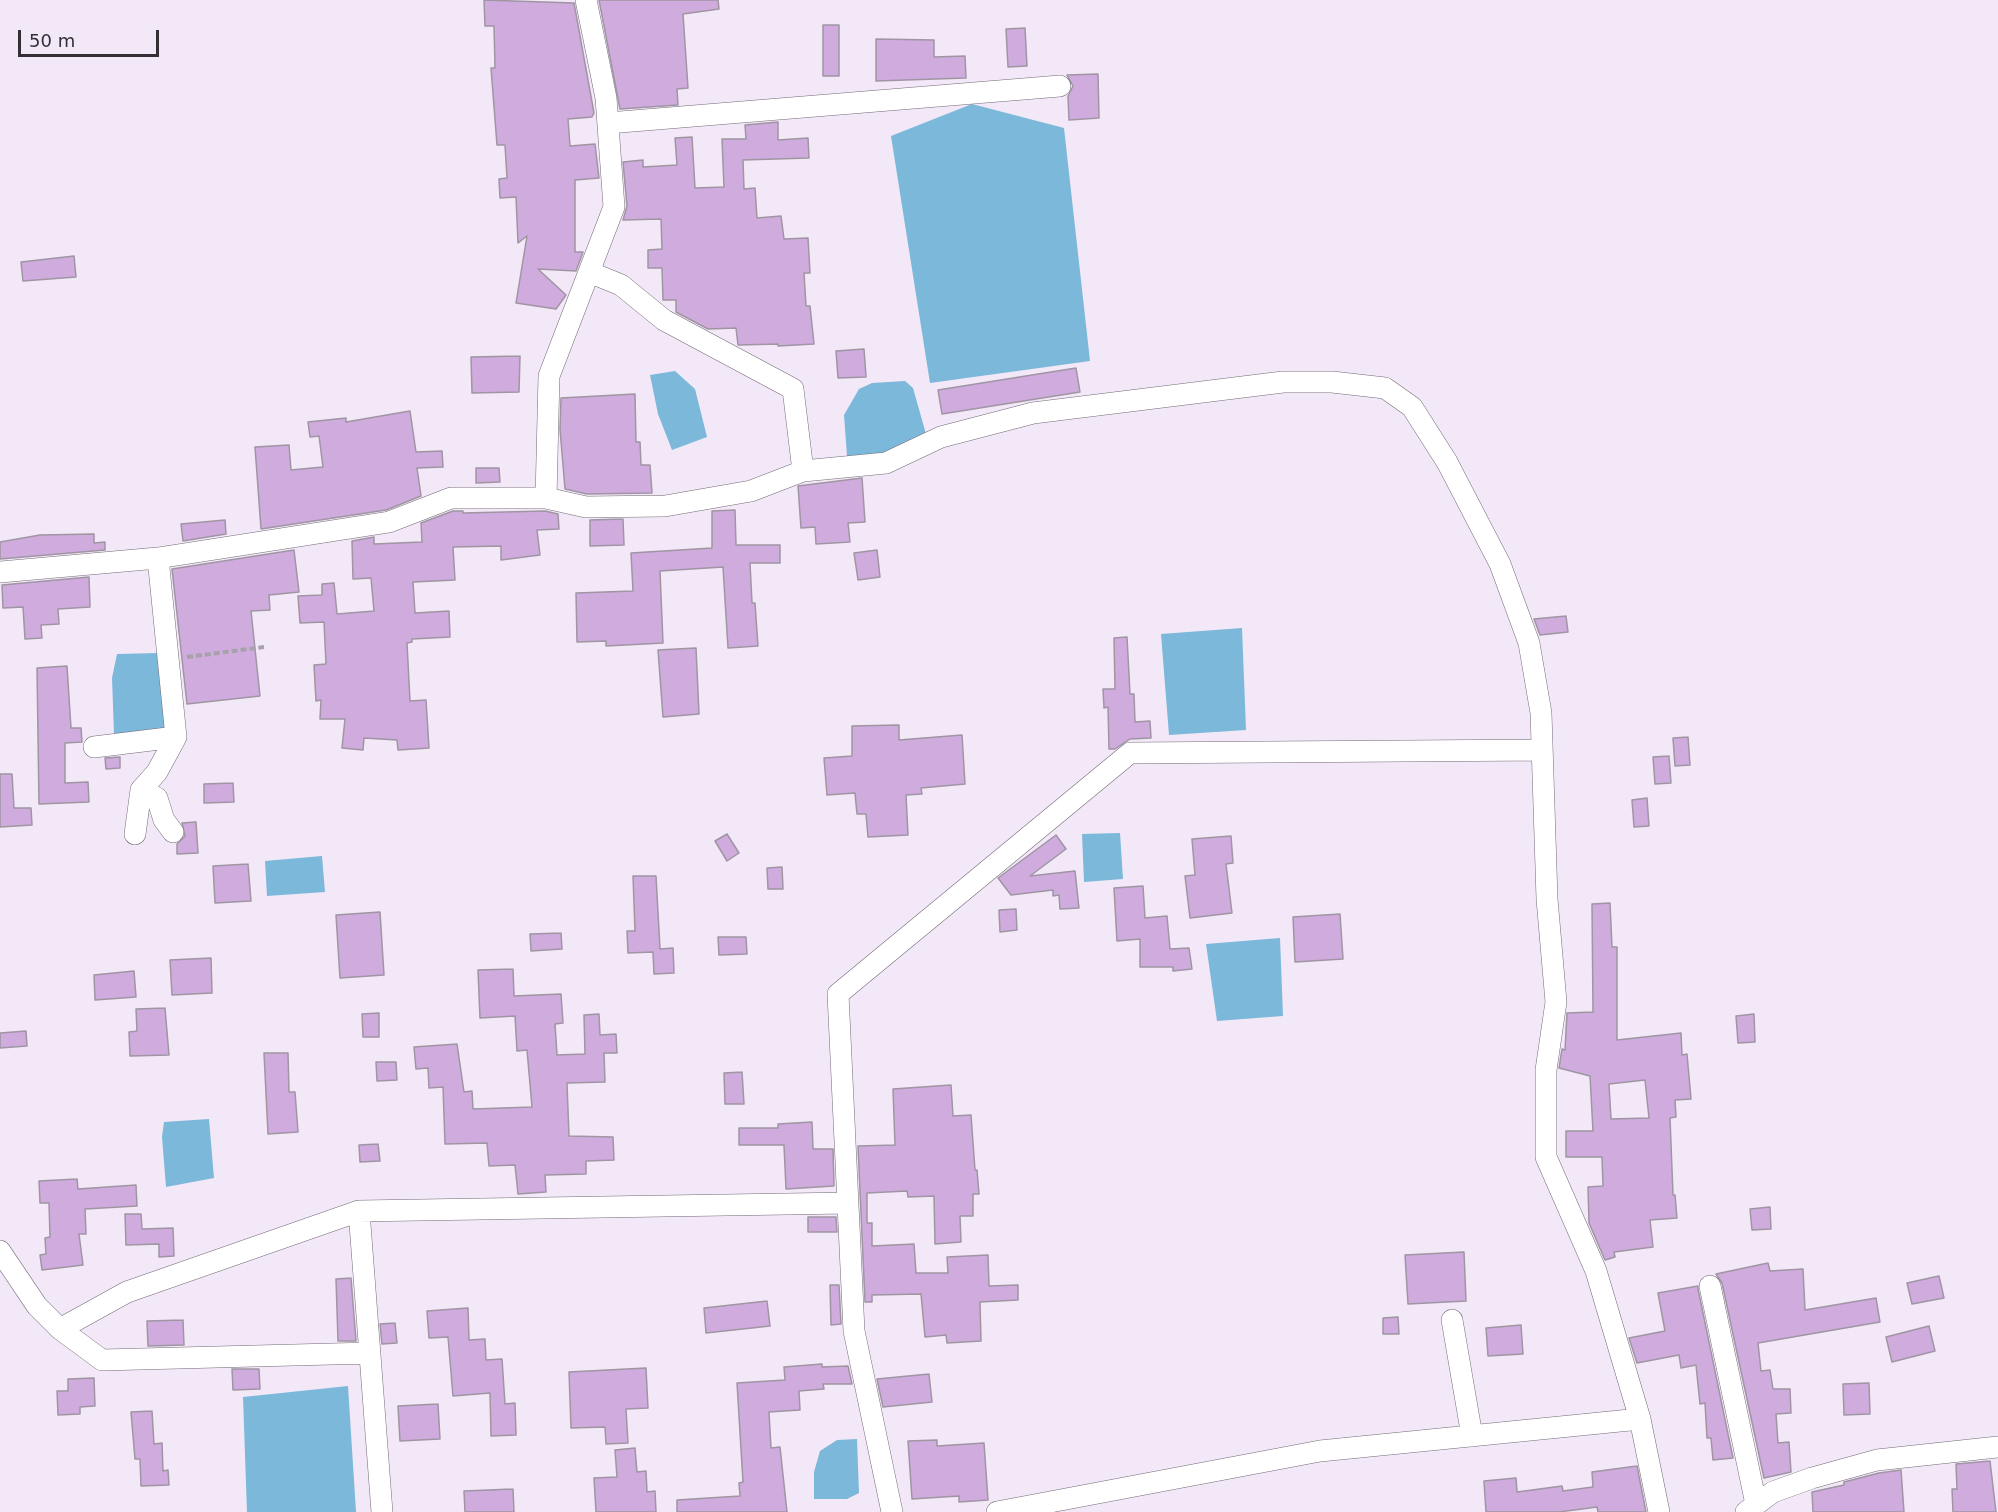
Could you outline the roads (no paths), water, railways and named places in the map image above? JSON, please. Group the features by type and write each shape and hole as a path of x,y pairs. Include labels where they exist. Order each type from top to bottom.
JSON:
{"street":[{"path":"546,498 549,376 614,207 606,98 586,0"},
{"path":"608,123 1060,86"},
{"path":"589,272 621,285 664,320 793,389 803,471"},
{"path":"0,572 158,558 389,522 451,498 546,498 586,507 665,506 751,491 803,471 886,463 941,437 1033,413 1283,382 1332,382 1384,388 1412,407 1447,462 1500,564 1529,643 1541,713 1547,899 1556,1002 1545,1070 1546,1157 1596,1271 1640,1419 1659,1512"},
{"path":"135,834 141,790 157,772 176,737 158,558"},
{"path":"94,747 176,737"},
{"path":"892,1512 854,1330 838,994 1130,753 1542,750"},
{"path":"141,790 157,798 164,820 172,832"},
{"path":"60,1329 127,1292 359,1211 848,1203"},
{"path":"359,1211 382,1512"},
{"path":"0,1251 37,1305 60,1329 102,1360 370,1353"},
{"path":"1710,1286 1751,1508 1773,1492 1812,1478 1877,1460 1998,1447"},
{"path":"1452,1320 1472,1436"},
{"path":"997,1512 1320,1450 1640,1419"}],"water":[{"path":"972,104 1064,128 1090,361 930,383 891,136"},
{"path":"675,371 695,389 707,437 672,450 658,414 650,375"},
{"path":"905,381 913,388 926,434 865,461 847,456 844,415 859,389 872,383"},
{"path":"1242,628 1246,730 1169,735 1161,634"},
{"path":"159,653 167,729 114,734 112,678 117,654"},
{"path":"1120,833 1123,879 1084,882 1082,834"},
{"path":"322,856 325,892 267,896 265,861"},
{"path":"1280,938 1283,1016 1217,1021 1206,944"},
{"path":"209,1119 214,1178 166,1187 162,1137 164,1122"},
{"path":"348,1386 356,1512 247,1512 243,1397"},
{"path":"857,1439 859,1493 847,1499 814,1499 814,1472 820,1451 837,1440"}]}
